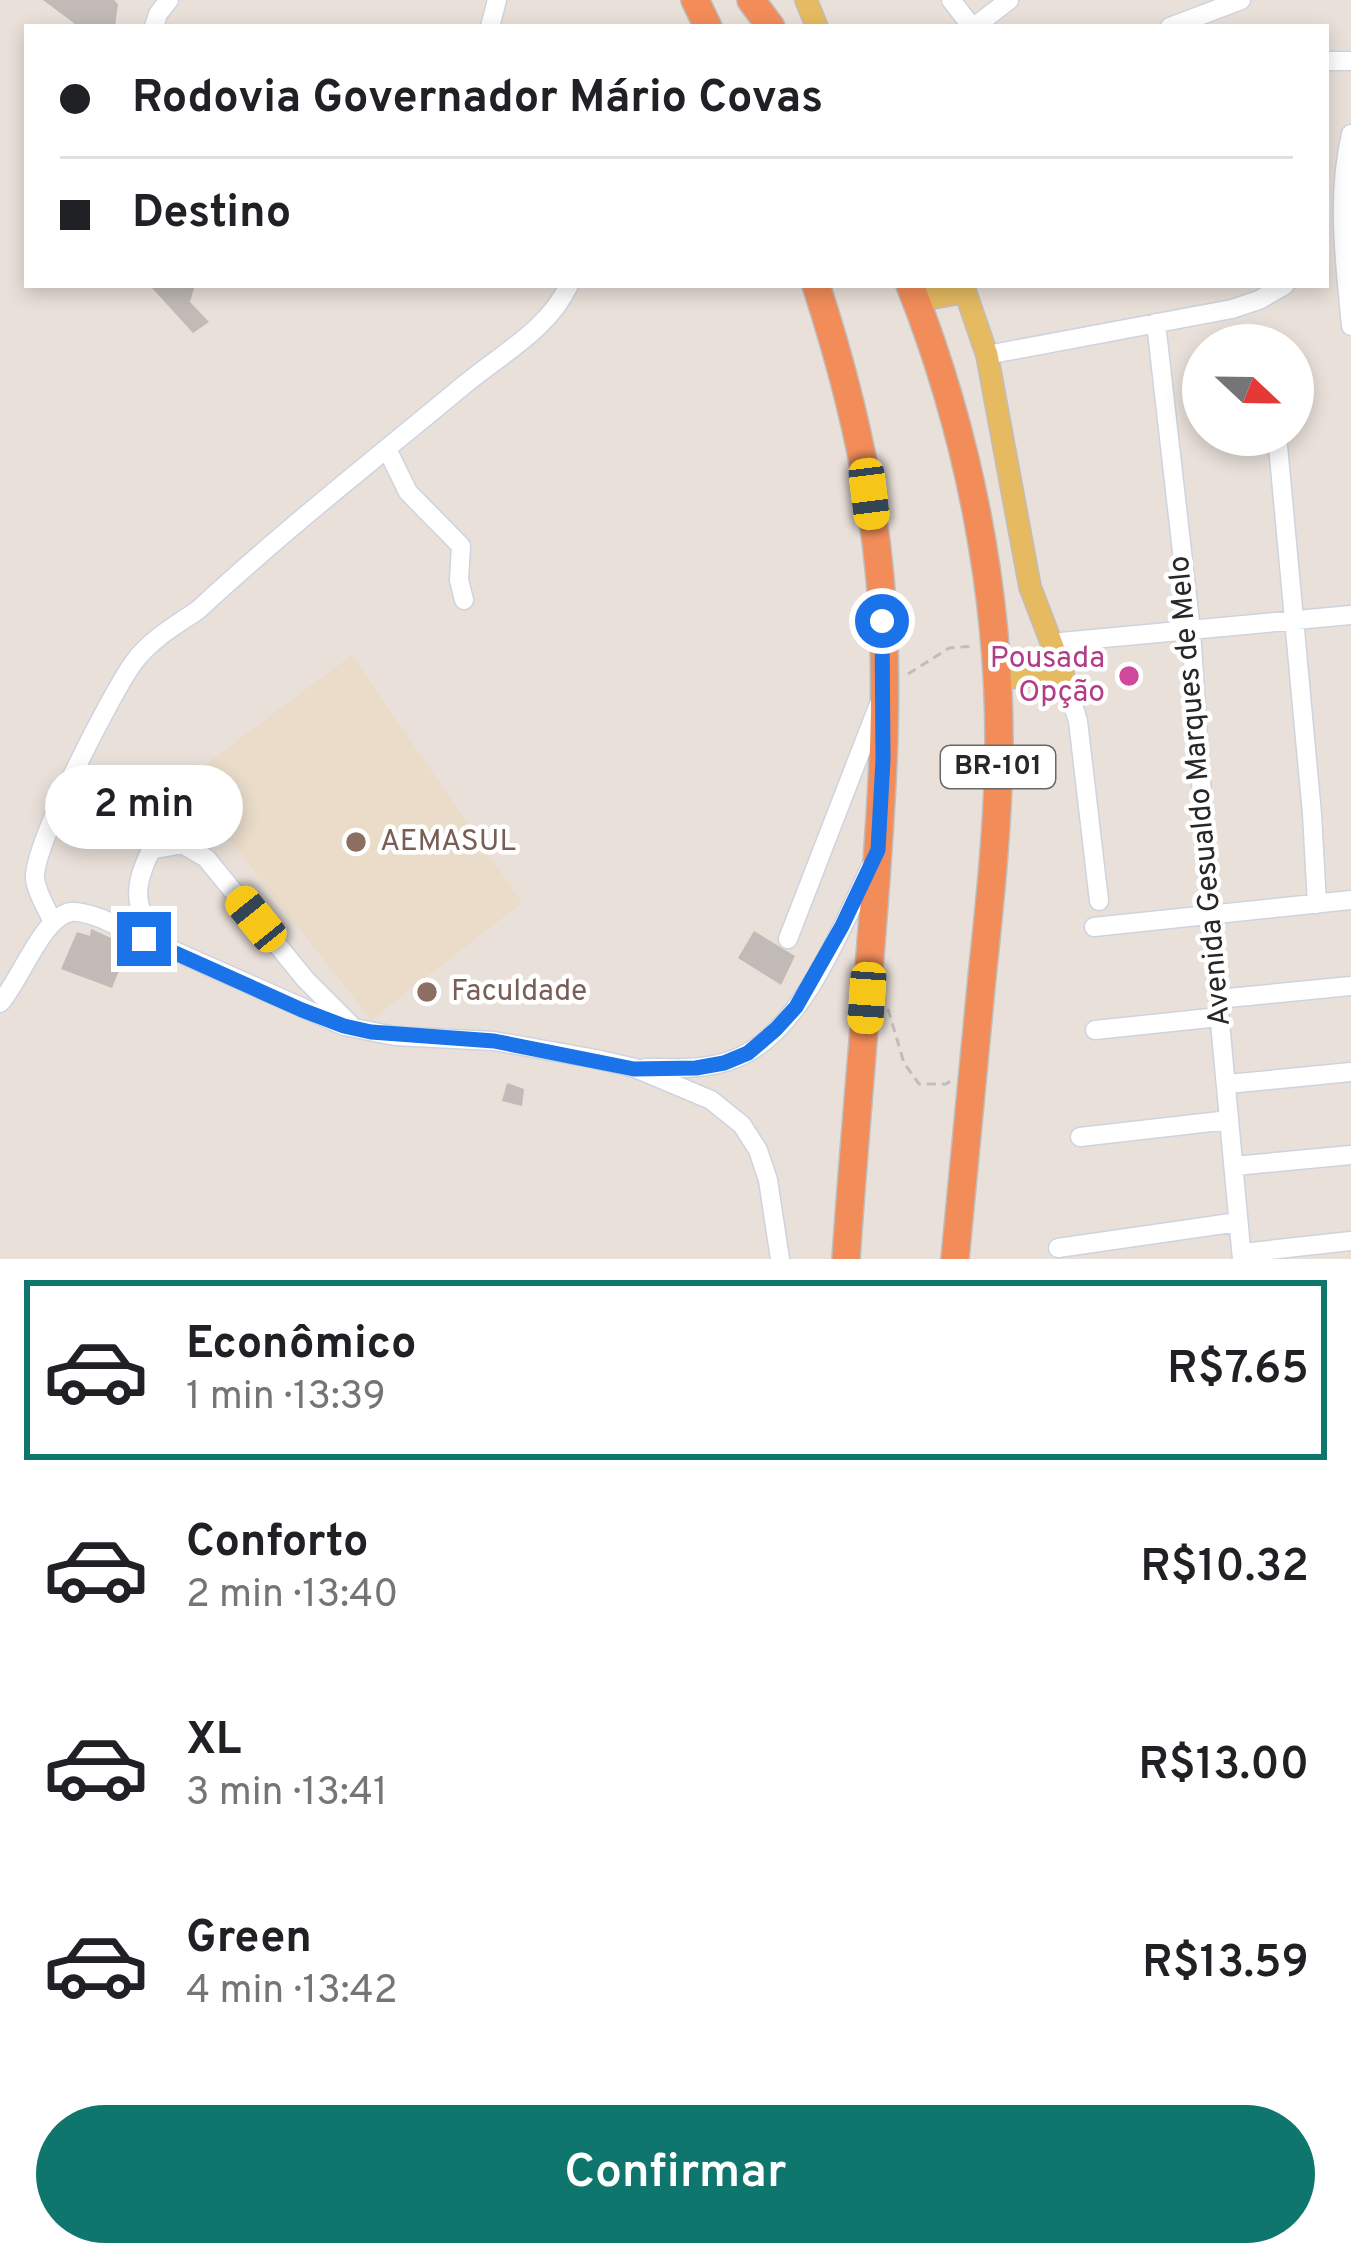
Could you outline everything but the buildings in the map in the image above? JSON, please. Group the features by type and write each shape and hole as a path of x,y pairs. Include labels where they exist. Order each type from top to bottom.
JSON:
{"highway":[{"path":"818,288 851,404 880,578 883,694 878,850 846,1259"},
{"name":"BR-101","path":"913,293 962,450 985,560 999,745 997,828 955,1259"}],"main road":[{"path":"913,293 964,288 986,356 1030,587 1063,673 996,679"}],"street":[{"path":"952,0 971,24"},
{"path":"977,24 1009,0"},
{"path":"1178,24 1241,0"},
{"path":"1351,134 1342,230 1351,326"},
{"path":"1329,244 1342,230"},
{"path":"53,922 35,877 38,858 51,821 133,664 163,633 198,610 542,324 568,288"},
{"path":"986,356 1232,309 1280,288"},
{"name":"Avenida Gesualdo Marques de Melo","path":"1156,323 1190,632 1242,1256"},
{"path":"387,449 408,492 461,547 459,580 464,600"},
{"path":"1279,456 1318,904"},
{"path":"1050,643 1351,615"},
{"path":"1063,673 1078,721 1099,901"},
{"path":"788,939 883,694"},
{"path":"159,946 140,911 138,877 151,850 182,844 206,859 306,980 354,1029"},
{"path":"634,1069 724,1063 763,1041 796,1007 878,850"},
{"path":"1094,927 1351,900"},
{"path":"0,1003 53,922 67,912 79,912 354,1029 494,1041 634,1069 711,1100 742,1125 758,1150 768,1180 780,1259"},
{"path":"1095,1030 1351,986"},
{"path":"1228,1084 1351,1072"},
{"path":"1080,1137 1229,1120"},
{"path":"1234,1166 1351,1155"},
{"path":"1058,1248 1238,1222"},
{"path":"1242,1256 1340,1248"}],"path":[{"path":"883,694 919,664 949,648 994,645"},
{"path":"884,997 904,1063 919,1084 946,1084 974,1066"}],"shaded area":[{"name":"AEMASUL","path":"352,655 522,903 371,1020 183,781"}],"place":[{"name":"Pousada Opção","path":"1129,676"},
{"name":"AEMASUL","path":"356,842"},
{"name":"Faculdade","path":"427,992"}],"route":[{"path":"144,939 302,1010 371,1032 494,1041 634,1069 696,1068 748,1053 796,1007 878,850 882,621"}]}
